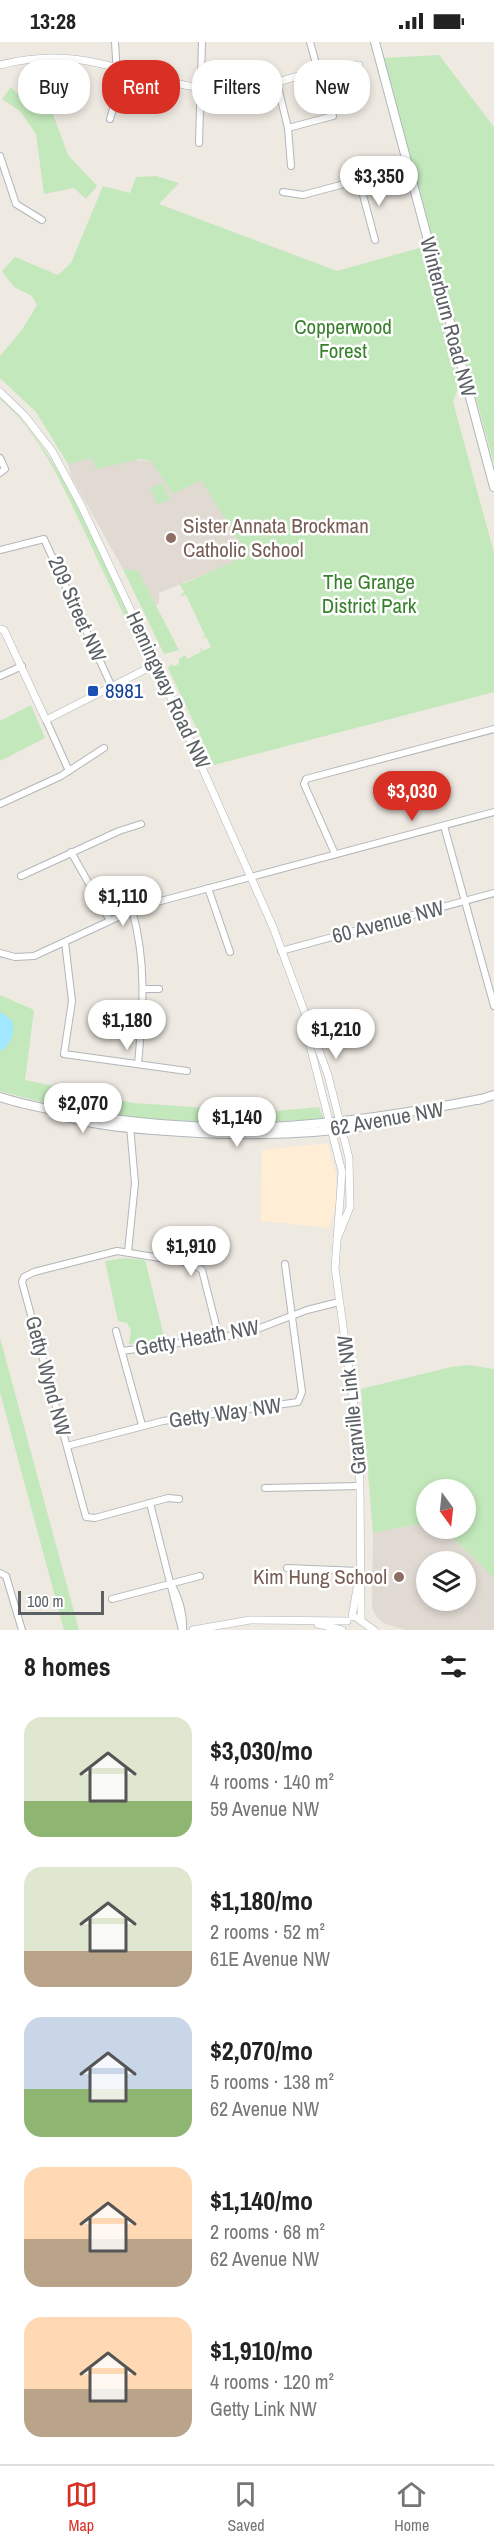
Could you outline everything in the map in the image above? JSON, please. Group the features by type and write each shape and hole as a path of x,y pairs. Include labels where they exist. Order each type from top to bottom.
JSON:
{"main road":[{"name":"Winterburn Road NW","path":"375,42 494,487"},
{"name":"62 Avenue NW","path":"0,1097 76,1120 130,1125 256,1129 341,1126 494,1095"}],"street":[{"path":"115,42 116,60"},
{"path":"201,60 202,42"},
{"path":"310,42 315,60"},
{"path":"1,63 30,55 60,53 85,55 102,60"},
{"path":"282,103 288,128 291,166"},
{"path":"110,119 112,114"},
{"path":"199,143 200,114"},
{"path":"288,128 333,116"},
{"path":"0,156 16,204 42,219"},
{"path":"283,192 303,195 408,167"},
{"path":"359,180 375,240"},
{"name":"Hemingway Road NW","path":"0,392 24,415 52,451 156,664 252,876 328,1075 341,1126"},
{"path":"0,458 5,469 0,473"},
{"name":"209 Street NW","path":"0,550 38,539 44,540 49,546 111,685"},
{"path":"2,630 22,666 69,771"},
{"path":"46,720 156,664"},
{"path":"0,676 22,666"},
{"path":"335,854 304,784 306,779 494,729"},
{"path":"0,804 69,771 104,748"},
{"path":"0,952 15,957 34,956 132,910 494,812"},
{"path":"21,876 71,852 141,824"},
{"path":"444,826 494,1006"},
{"path":"71,852 109,920"},
{"path":"208,888 230,952"},
{"name":"60 Avenue NW","path":"282,951 494,893"},
{"path":"132,910 142,950 144,989 138,1064"},
{"path":"65,942 72,1001 64,1054 187,1071"},
{"path":"144,989 159,989"},
{"name":"Hemingway Road NW","path":"301,1008 331,1127"},
{"path":"130,1125 135,1184 128,1252 198,1266 202,1270 219,1337"},
{"name":"Granville Link NW","path":"337,1239 346,1220 351,1188 341,1126"},
{"name":"Granville Link NW","path":"331,1127 342,1172 335,1268 356,1419 360,1486 359,1571 364,1625"},
{"name":"Getty Wynd NW","path":"128,1252 99,1255 33,1272 24,1277 22,1282 86,1517 95,1518 175,1497 179,1499"},
{"path":"285,1264 291,1316"},
{"name":"Getty Heath NW","path":"122,1352 252,1332 291,1316 339,1302"},
{"name":"Getty Way NW","path":"67,1446 141,1425 298,1402 302,1392 291,1316"},
{"name":"Getty Heath NW","path":"117,1331 141,1425"},
{"path":"265,1488 360,1486"},
{"path":"150,1503 171,1584 170,1592 182,1630"},
{"path":"287,1568 359,1571"},
{"name":"Granville Link NW","path":"343,1630 350,1619 359,1571"},
{"path":"0,1573 6,1576 22,1630"},
{"path":"112,1599 201,1576"},
{"path":"193,1630 238,1621 350,1619 374,1630"},
{"path":"292,1620 343,1630"}],"shaded area":[{"name":"Sister Annata Brockman Catholic School","path":"92,458 151,461 201,479 249,556 159,593 159,603 155,606 138,571 123,569 72,478 68,464"},
{"path":"328,1143 336,1175 336,1204 329,1228 261,1221 262,1150"},
{"name":"Kim Hung School","path":"416,1524 416,1539 454,1539 466,1551 416,1551 416,1611 476,1611 476,1560 494,1578 494,1630 405,1630 383,1623 376,1616 372,1607 373,1533"}],"green space":[{"name":"Copperwood Forest","path":"439,55 494,127 494,464 383,58"},
{"path":"11,87 18,94 18,110 2,99"},
{"path":"22,114 53,114 68,155 97,186 86,199 74,188 44,194 36,134"},
{"name":"The Grange District Park","path":"156,176 179,183 159,204 337,271 423,247 459,385 453,402 494,553 494,692 214,765 168,668 171,664 174,666 179,664 179,659 185,655 187,659 201,652 200,647 203,651 211,647 206,637 201,638 205,635 186,595 180,596 184,592 179,582 183,584 248,555 201,480 173,494 151,461 140,459 96,469 92,458 68,464 36,412 0,378 0,356 22,330 37,305 32,296 14,287 2,271 15,257 58,275 71,263 103,186 130,193 136,177"},
{"path":"0,396 25,423 47,453 84,518 147,655 144,662 143,655 51,464 28,428 0,399"},
{"path":"162,483 170,499 158,505 150,489 155,486 158,491 156,486"},
{"path":"123,569 138,571 179,650 164,654"},
{"path":"31,705 45,738 0,761 0,721"},
{"path":"0,995 34,1010 25,1080 133,1103 266,1112 319,1107 324,1119 242,1122 160,1119 80,1109 0,1091"},
{"path":"125,1258 145,1260 165,1341 129,1344 131,1330 127,1323 118,1321 105,1261"},
{"path":"0,1338 79,1630 64,1630 0,1392"},
{"path":"469,1365 494,1369 494,1578 476,1560 476,1551 466,1551 454,1539 476,1539 476,1479 416,1479 416,1524 373,1533 361,1389 451,1367"}],"water":[{"path":"0,1012 12,1020 13,1034 10,1042 0,1051"}],"place":[{"name":"Sister Annata Brockman Catholic School","path":"171,538"},
{"name":"8981","path":"93,691"},
{"name":"Kim Hung School","path":"399,1577"}]}
